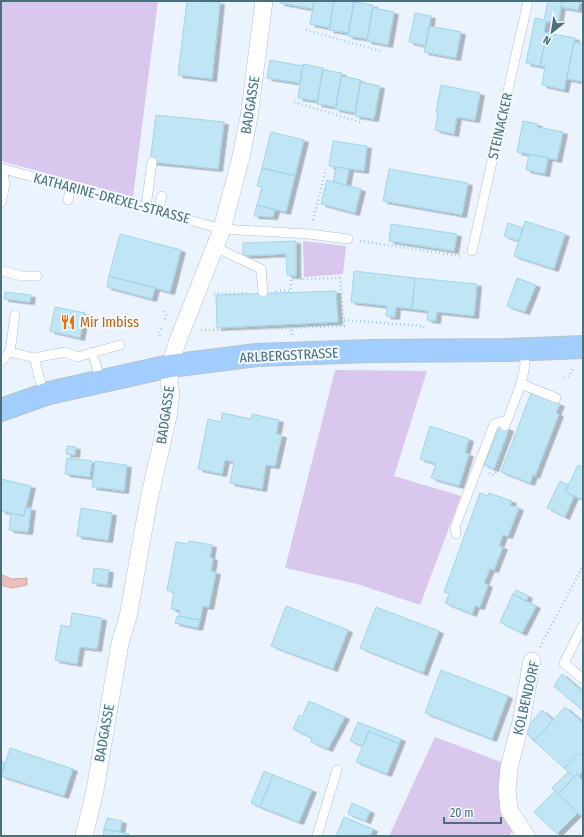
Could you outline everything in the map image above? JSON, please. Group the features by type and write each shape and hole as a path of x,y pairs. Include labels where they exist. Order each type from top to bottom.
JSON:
{"main road":[{"name":"ARLBERGSTRASSE","path":"1,410 44,395 170,366 257,355 370,351 524,349 579,356"}],"street":[{"name":"BADGASSE","path":"84,836 94,790 120,643 128,617 149,499 168,416 171,393 169,385 170,366 177,343 222,229 249,117 264,1"},
{"name":"KOLBENDORF","path":"526,836 509,810 507,791 509,768 521,722 532,661"}],"lane":[{"name":"STEINACKER","path":"472,251 528,1"},
{"path":"146,207 152,162"},
{"name":"KATHARINE-DREXEL-STRASSE","path":"2,168 222,229 305,234 348,239"},
{"path":"1,203 6,185 2,168"},
{"path":"68,200 71,187"},
{"path":"158,211 162,196"},
{"path":"215,247 261,269 264,292"},
{"path":"1,271 22,276 37,276"},
{"path":"1,361 10,352 15,315"},
{"path":"10,352 34,358 65,352 76,356 120,345"},
{"path":"456,534 455,528 494,424 506,424 521,384 525,365 524,349"},
{"path":"92,352 101,382"},
{"path":"34,358 44,395"},
{"path":"521,384 556,398"},
{"path":"583,625 564,663 583,679"},
{"path":"317,836 337,770"}],"path":[{"path":"306,30 380,51"},
{"path":"294,102 363,123"},
{"path":"301,279 305,234 326,168"},
{"path":"348,239 467,257 472,251"},
{"path":"199,330 344,326 340,278 291,279 291,290"},
{"path":"344,320 423,326 424,335"},
{"path":"291,328 292,338"},
{"path":"564,378 570,376 579,356"},
{"name":"KOLBENDORF","path":"532,661 583,566"}],"shaded area":[{"path":"1,1 158,1 133,197 1,161"},
{"path":"303,241 346,246 343,274 304,277"},
{"path":"335,370 427,371 394,476 461,496 420,605 357,584 285,568"},
{"path":"2,575 12,579 27,578 27,585 12,588 1,585"},
{"path":"435,737 504,763 502,808 512,831 509,836 389,836"}],"building":[{"path":"187,1 220,2 212,79 178,75"},
{"path":"280,1 314,1 313,9 280,3"},
{"path":"314,1 334,1 330,28 310,24"},
{"path":"334,1 354,1 348,33 329,30"},
{"path":"548,1 562,1 558,24 546,21 544,32 547,33 540,66 526,63 535,18 544,20"},
{"path":"562,1 580,1 578,10 561,7"},
{"path":"354,2 373,5 367,39 348,36"},
{"path":"373,8 394,12 388,45 367,41"},
{"path":"415,13 431,16 426,46 409,42"},
{"path":"429,26 461,32 456,58 424,52"},
{"path":"547,33 575,38 564,90 542,85 545,67 540,66"},
{"path":"574,42 583,43 583,82 567,79"},
{"path":"270,60 303,66 300,83 267,78"},
{"path":"303,64 323,68 317,101 298,98"},
{"path":"323,70 342,73 336,107 317,104"},
{"path":"341,76 361,80 355,113 335,109"},
{"path":"360,82 380,86 374,119 355,116"},
{"path":"441,85 480,93 475,120 457,117 454,134 435,130 438,112 436,112"},
{"path":"156,115 224,122 218,169 150,162"},
{"path":"523,121 538,124 537,127 563,132 557,160 517,152"},
{"path":"271,132 304,140 295,176 262,168"},
{"path":"333,141 367,146 364,171 329,166"},
{"path":"529,154 548,158 545,174 526,170"},
{"path":"336,167 349,169 346,185 333,182"},
{"path":"262,168 295,176 286,212 257,205 262,187 257,186"},
{"path":"389,169 468,183 462,215 383,201"},
{"path":"327,180 361,189 355,213 321,204"},
{"path":"257,205 275,210 273,217 254,216"},
{"path":"525,221 565,234 554,269 514,256"},
{"path":"508,223 523,228 519,241 504,236"},
{"path":"391,224 457,234 454,251 389,241"},
{"path":"120,234 181,250 170,292 109,276"},
{"path":"296,241 296,276 287,275 286,254 243,256 243,243"},
{"path":"354,271 415,278 412,309 396,307 395,317 386,316 387,306 351,302"},
{"path":"109,276 155,288 152,299 107,287"},
{"path":"415,278 477,284 474,316 437,312 436,321 427,320 428,311 412,309"},
{"path":"517,278 536,285 525,312 507,306"},
{"path":"336,291 338,322 217,328 216,295"},
{"path":"5,292 31,295 30,302 4,299"},
{"name":"Mir Imbiss","path":"55,307 85,313 80,338 50,331"},
{"path":"531,393 560,404 556,413 559,414 535,476 533,475 530,483 501,472"},
{"path":"222,413 251,419 252,414 279,420 276,434 282,435 275,466 266,465 262,489 230,483 234,462 225,460 222,474 198,469 208,419 221,422"},
{"path":"500,425 509,429 494,469 484,465"},
{"path":"430,426 469,439 465,453 469,454 459,486 431,478 436,464 420,459"},
{"path":"67,446 76,447 75,455 66,454"},
{"path":"67,458 92,461 90,477 65,474"},
{"path":"95,461 127,465 124,491 92,487"},
{"path":"578,465 583,467 583,500 565,492"},
{"path":"1,479 31,486 24,516 1,511"},
{"path":"560,481 569,485 565,492 574,496 565,517 547,508"},
{"path":"480,493 488,496 489,493 512,501 510,505 519,508 508,536 503,535 499,546 503,547 494,570 490,569 484,583 488,585 480,607 475,606 472,614 445,603 449,594 444,592"},
{"path":"26,508 31,508 28,532 9,530 11,513 24,516"},
{"path":"81,508 112,513 108,540 77,536"},
{"path":"189,541 212,545 210,557 213,558 211,571 216,572 209,607 203,606 200,620 179,616 180,610 171,609 174,592 167,590 176,542 188,544"},
{"path":"94,568 109,570 107,585 92,583"},
{"path":"516,590 528,596 526,601 513,594"},
{"path":"513,594 536,606 522,633 500,622"},
{"path":"286,606 348,630 333,669 271,646"},
{"path":"376,607 439,631 423,673 360,648"},
{"path":"72,613 102,618 97,649 80,647 77,664 55,660 61,625 70,627"},
{"path":"177,616 200,620 198,628 175,623"},
{"path":"441,670 508,696 492,739 425,713"},
{"path":"562,674 583,692 583,711 554,686"},
{"path":"309,701 345,717 328,749 311,742 312,738 293,729 299,715 302,717"},
{"path":"565,707 583,723 583,757 579,753 564,768 534,741"},
{"path":"542,710 553,720 534,741 526,733 529,729 527,727"},
{"path":"358,722 401,739 399,744 369,731 363,746 350,741"},
{"path":"369,731 399,744 387,774 356,762"},
{"path":"10,748 73,769 64,796 1,776"},
{"path":"579,753 583,757 583,771 579,776 577,774 574,777 564,768"},
{"path":"1,761 5,763 1,776"},
{"path":"264,771 273,775 260,807 251,803"},
{"path":"568,772 574,777 558,794 552,788"},
{"path":"577,774 583,780 583,814 581,816 558,794"},
{"path":"273,775 312,790 299,822 260,807"},
{"path":"555,791 578,813 557,834 534,812"},
{"path":"352,803 370,811 366,821 348,814"},
{"path":"344,817 373,829 370,836 336,836"},
{"path":"107,818 122,821 120,832 104,829"},
{"path":"104,829 129,834 129,836 103,836"}],"place":[{"name":"Mir Imbiss","path":"68,322"}]}
